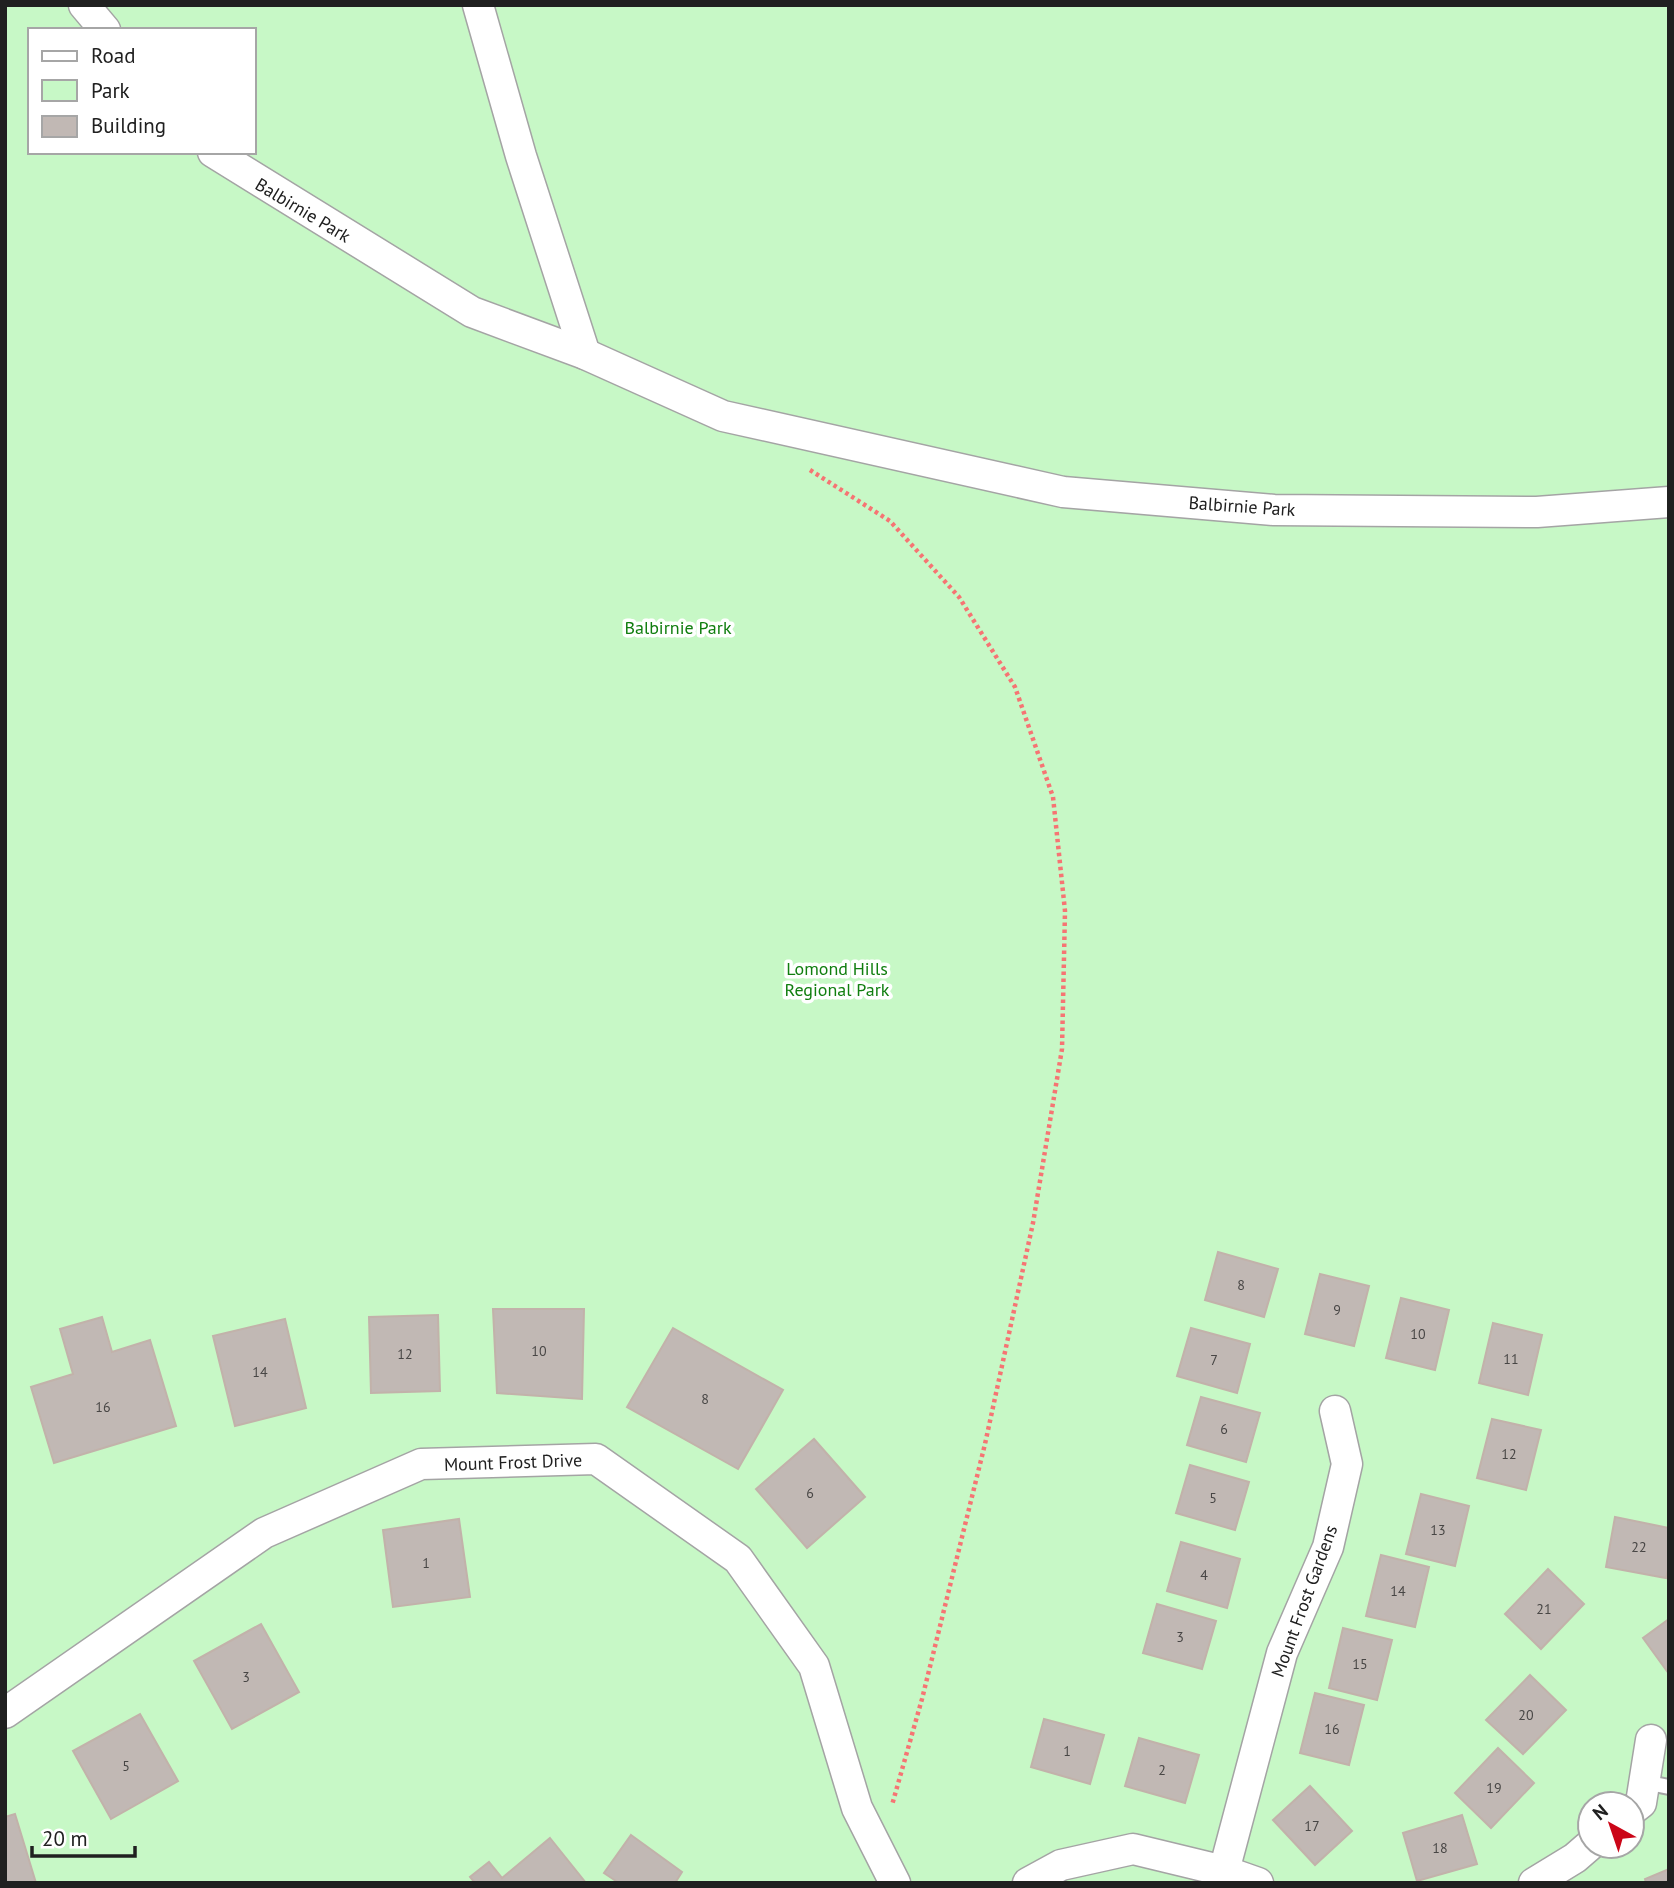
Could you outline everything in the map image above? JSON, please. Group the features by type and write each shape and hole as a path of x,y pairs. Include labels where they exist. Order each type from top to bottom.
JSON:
{"street":[{"path":"84,5 103,28"},
{"path":"478,5 521,156 585,354"},
{"name":"Balbirnie Park","path":"216,154 472,312 585,354 723,416 1063,492 1274,510 1537,512 1669,502"},
{"name":"Mount Frost Gardens","path":"1224,1871 1282,1653 1328,1547 1347,1464 1335,1411"},
{"name":"Mount Frost Drive","path":"5,1713 264,1533 421,1464 596,1459 738,1559 814,1666 857,1808 895,1883"},
{"path":"1651,1740 1656,1784"},
{"path":"1028,1883 1061,1865 1133,1849 1224,1871 1258,1883"},
{"path":"1534,1883 1576,1857"}],"path":[{"path":"800,463 890,521 959,597 1015,687 1053,797 1065,911 1062,1049 1033,1223 985,1444 922,1699 879,1851"}],"green space":[{"name":"Lomond Hills Regional Park","path":"5,5 1669,5 1669,1883 5,1883"}],"building":[{"path":"1218,1252 1278,1269 1264,1317 1205,1300"},
{"path":"1320,1274 1369,1286 1354,1346 1305,1334"},
{"path":"1401,1298 1449,1310 1435,1370 1386,1358"},
{"path":"493,1309 584,1309 582,1399 497,1393"},
{"path":"438,1315 440,1391 371,1393 369,1317"},
{"path":"102,1317 112,1352 150,1340 176,1426 54,1463 31,1387 73,1374 60,1329"},
{"path":"285,1319 306,1408 235,1426 213,1336"},
{"path":"1493,1323 1542,1335 1528,1395 1479,1383"},
{"path":"673,1328 783,1390 738,1469 627,1407"},
{"path":"1191,1328 1250,1344 1237,1393 1177,1376"},
{"path":"1201,1397 1260,1413 1246,1462 1187,1445"},
{"path":"1492,1419 1541,1430 1526,1490 1477,1478"},
{"path":"814,1439 865,1497 807,1548 756,1489"},
{"path":"1190,1465 1249,1482 1235,1530 1176,1513"},
{"path":"1421,1494 1469,1506 1455,1566 1406,1554"},
{"path":"1615,1517 1669,1528 1669,1567 1666,1578 1606,1567"},
{"path":"459,1519 470,1597 393,1607 383,1530"},
{"path":"1181,1542 1240,1559 1227,1608 1167,1591"},
{"path":"1381,1555 1429,1567 1415,1627 1366,1616"},
{"path":"1548,1569 1584,1604 1541,1649 1505,1614"},
{"path":"1157,1604 1216,1621 1202,1669 1143,1653"},
{"path":"1669,1619 1669,1674 1643,1638"},
{"path":"261,1624 299,1692 232,1729 194,1661"},
{"path":"1343,1628 1392,1640 1377,1700 1329,1688"},
{"path":"1530,1675 1566,1710 1523,1754 1486,1720"},
{"path":"1315,1693 1364,1705 1349,1765 1300,1753"},
{"path":"140,1714 178,1781 111,1819 73,1751"},
{"path":"1044,1719 1104,1735 1090,1784 1031,1767"},
{"path":"1139,1738 1199,1755 1185,1803 1125,1786"},
{"path":"1498,1748 1534,1783 1491,1828 1455,1793"},
{"path":"1310,1786 1352,1831 1315,1865 1273,1820"},
{"path":"15,1814 36,1883 5,1883 5,1817"},
{"path":"1462,1815 1477,1864 1417,1881 1403,1833"},
{"path":"631,1835 682,1872 675,1883 619,1883 604,1873"},
{"path":"550,1838 586,1883 475,1883 470,1877 489,1862 502,1878"},
{"path":"1669,1869 1669,1883 1646,1883 1645,1879"}]}
